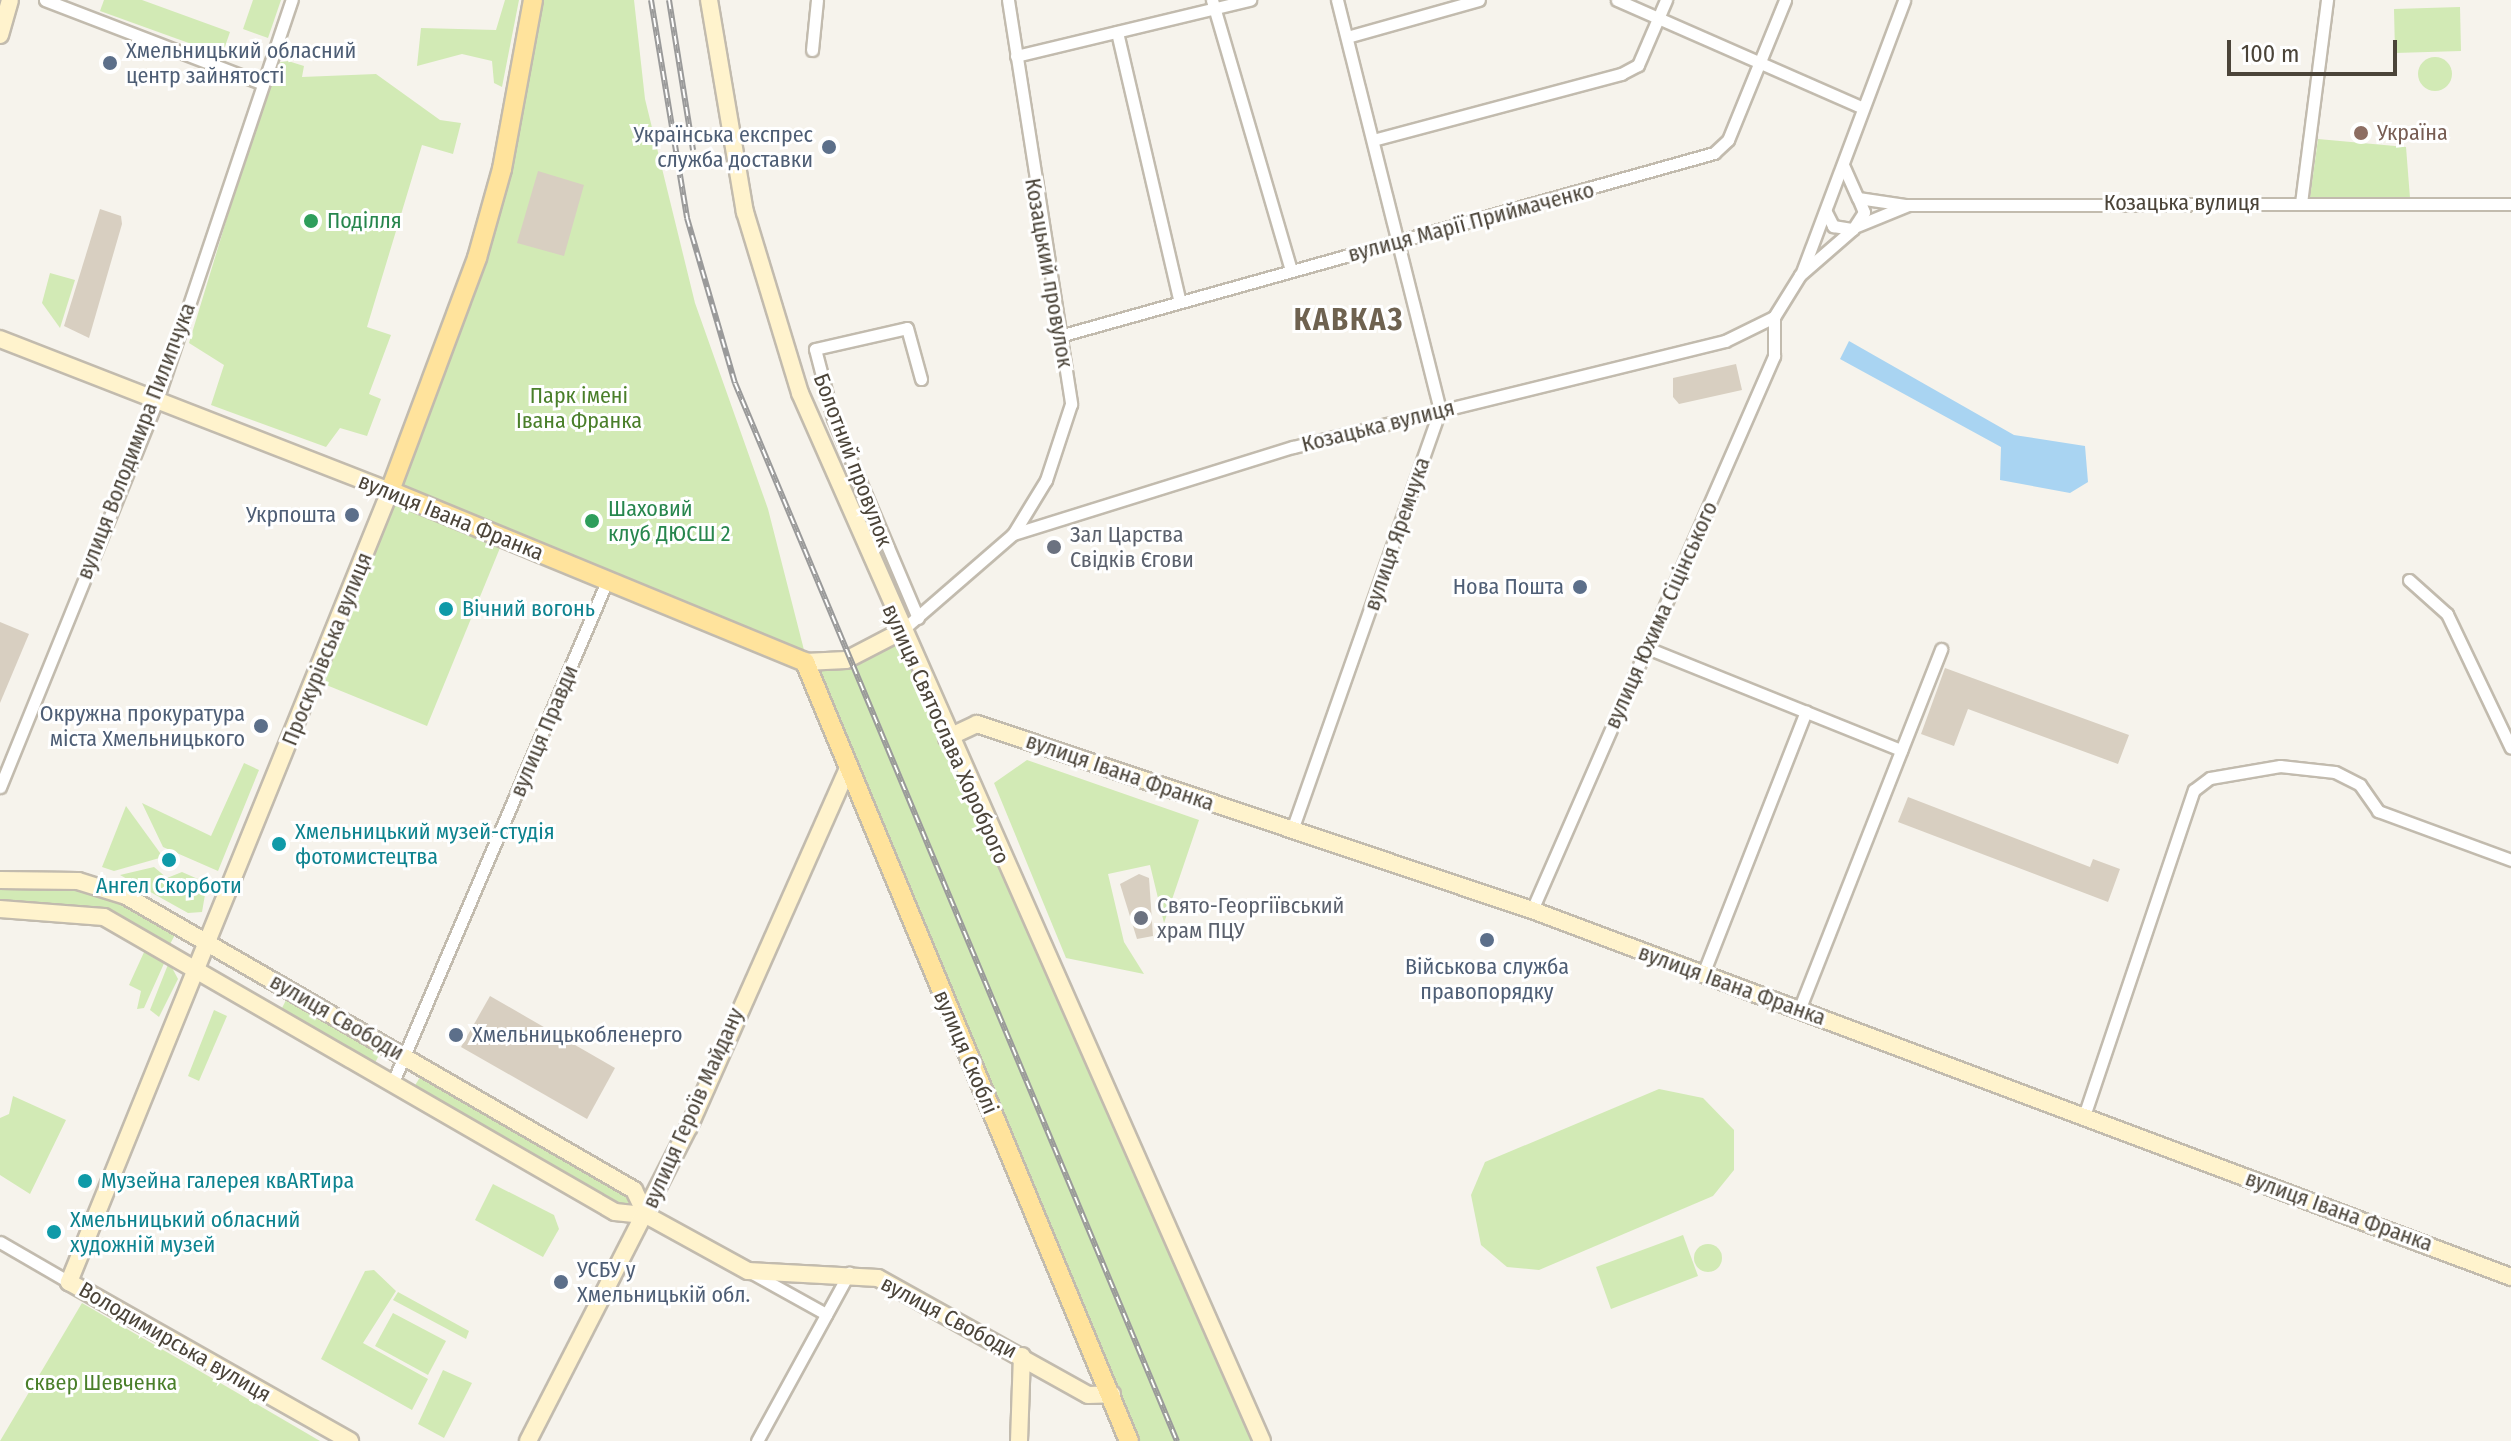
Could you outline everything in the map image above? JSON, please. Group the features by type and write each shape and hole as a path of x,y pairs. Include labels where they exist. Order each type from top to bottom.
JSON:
{"main road":[{"name":"Проскурівська вулиця","path":"390,491 477,258 502,169 533,0"},
{"name":"вулиця Івана Франка","path":"390,491 805,662"},
{"name":"вулиця Скоблі","path":"805,662 847,770 1112,1394 1129,1441"}],"street":[{"path":"0,35 10,0"},
{"path":"45,0 261,83"},
{"name":"вулиця Володимира Пилипчука","path":"0,787 157,400 261,83 292,0"},
{"name":"вулиця Святослава Хороброго","path":"709,0 732,149 769,302 900,632 1262,1441"},
{"path":"812,50 817,0"},
{"name":"Козацький провулок","path":"1008,0 1063,335 1071,404 1064,436 1013,534"},
{"path":"1016,56 1117,32 1213,4 1250,0"},
{"path":"1337,0 1440,410"},
{"path":"1347,37 1479,0"},
{"path":"1617,0 1859,106"},
{"path":"1373,140 1621,74 1638,65 1666,0"},
{"name":"вулиця Марії Приймаченко","path":"1063,335 1714,153 1728,140 1785,0"},
{"path":"1800,275 1843,165 1859,106 1904,0"},
{"path":"2301,203 2327,0"},
{"path":"1213,4 1291,271"},
{"path":"1117,32 1180,302"},
{"path":"1828,206 1833,226 1855,228 1864,212 1843,165"},
{"path":"1828,206 1855,196 1908,205"},
{"name":"Козацька вулиця","path":"900,632 1013,534 1293,447 1440,410 1687,355 1774,317 1800,275 1855,228 1908,205 2511,204"},
{"name":"вулиця Юхима Сіцінського","path":"1532,910 1774,356 1774,317"},
{"name":"Болотний провулок","path":"918,618 833,418 815,349 907,328 921,379"},
{"name":"вулиця Івана Франка","path":"0,339 390,491"},
{"name":"вулиця Яремчука","path":"1292,830 1440,410"},
{"name":"Проскурівська вулиця","path":"69,1282 390,491"},
{"path":"2409,580 2447,614 2511,748"},
{"name":"вулиця Правди","path":"393,1082 407,1058 607,581"},
{"name":"вулиця Івана Франка","path":"805,662 846,660 900,632"},
{"path":"1647,648 1901,750"},
{"path":"1799,1010 1941,649"},
{"path":"1703,974 1806,711"},
{"name":"вулиця Івана Франка","path":"947,738 977,724 1532,910 2511,1277"},
{"path":"2084,1116 2194,790 2233,772 2324,769 2360,785 2378,811 2511,860"},
{"name":"вулиця Героїв Майдану","path":"528,1441 646,1215 847,770"},
{"name":"вулиця Свободи","path":"0,880 102,886 209,942 634,1190 646,1215"},
{"name":"вулиця Свободи","path":"0,909 94,914 198,969 615,1212 646,1215 748,1271 850,1271 887,1283 1088,1395 1112,1394"},
{"name":"Володимирська вулиця","path":"0,1242 350,1441"},
{"path":"748,1271 826,1314"},
{"path":"757,1441 850,1271"},
{"path":"1019,1441 1022,1356"}],"green space":[{"path":"104,0 142,0 230,32 222,55 100,11"},
{"path":"253,0 281,0 268,38 243,29"},
{"path":"505,0 519,0 502,87 494,83 492,61 462,54 417,66 421,28 496,30"},
{"name":"Парк імені Івана Франка","path":"537,0 634,0 645,99 695,303 768,509 804,650 397,488 482,259"},
{"path":"2460,7 2461,51 2395,53 2394,9"},
{"path":"2435,57 2447,62 2452,74 2447,86 2435,91 2423,86 2418,74 2423,62"},
{"name":"Поділля","path":"288,61 304,66 302,77 376,74 440,120 461,123 453,154 422,145 367,327 391,335 369,394 381,399 367,436 340,428 326,447 211,405 224,365 189,343 276,63"},
{"path":"2318,139 2406,147 2410,198 2310,197"},
{"path":"50,273 75,280 60,328 42,303"},
{"path":"393,498 502,543 427,726 319,682"},
{"path":"898,640 1257,1441 1134,1441 815,663"},
{"path":"1027,760 1199,820 1164,923 1150,865 1108,874 1124,942 1144,974 1066,958 994,783"},
{"path":"244,763 259,770 218,871 163,847 142,803 211,836"},
{"path":"126,806 163,857 114,871 102,867"},
{"path":"154,867 167,878 182,872 207,883 202,912 188,913 120,875"},
{"path":"0,886 65,886 112,896 177,931 169,946 85,906 0,903"},
{"path":"145,950 166,959 144,1008 137,1009 141,991 129,985"},
{"path":"169,962 178,979 159,1017 150,1010"},
{"path":"287,998 381,1051 375,1063 281,1010"},
{"path":"214,1010 227,1016 199,1081 188,1076"},
{"path":"422,1074 631,1198 623,1211 414,1087"},
{"path":"1659,1089 1703,1098 1734,1130 1734,1170 1713,1196 1539,1270 1507,1267 1481,1245 1471,1195 1485,1162"},
{"path":"13,1096 66,1120 30,1194 0,1175 0,1118 9,1114"},
{"path":"493,1184 554,1215 559,1229 543,1257 475,1220"},
{"path":"1683,1235 1698,1276 1611,1309 1596,1267"},
{"path":"1708,1244 1718,1248 1722,1258 1718,1268 1708,1272 1698,1268 1694,1258 1698,1248"},
{"path":"374,1270 396,1291 363,1343 428,1379 412,1410 321,1359 365,1271"},
{"path":"398,1292 469,1331 466,1339 393,1300"},
{"name":"сквер Шевченка","path":"82,1303 229,1388 320,1441 0,1441"},
{"path":"393,1313 446,1341 428,1375 375,1346"},
{"path":"443,1370 472,1383 444,1438 418,1424"}],"water":[{"path":"1849,341 2014,435 2085,446 2088,482 2070,493 2000,480 2001,447 1840,359"}],"building":[{"path":"538,171 584,185 564,256 517,243"},
{"path":"100,209 121,216 122,224 89,338 64,326"},
{"path":"1736,364 1742,390 1679,404 1673,397 1673,378"},
{"path":"0,622 29,634 0,703"},
{"path":"1945,668 2129,735 2118,764 1968,709 1954,746 1921,734"},
{"path":"1908,797 2090,867 2093,859 2120,869 2108,902 1898,822"},
{"name":"Свято-Георгіївський храм ПЦУ","path":"1139,874 1149,878 1153,936 1137,939 1120,884"},
{"path":"490,996 615,1068 587,1119 461,1047"}],"railway":[{"path":"651,0 687,218 735,383 1177,1441"},
{"path":"669,0 693,150"}],"place":[{"name":"Хмельницький обласний центр зайнятості","path":"110,63"},
{"name":"Україна","path":"2361,133"},
{"name":"Українська експрес служба доставки","path":"829,147"},
{"name":"Поділля","path":"311,221"},
{"name":"Укрпошта","path":"352,515"},
{"name":"Шаховий клуб ДЮСШ 2","path":"592,521"},
{"name":"Зал Царства Свідків Єгови","path":"1054,547"},
{"name":"Нова Пошта","path":"1580,587"},
{"name":"Вічний вогонь","path":"446,609"},
{"name":"Окружна прокуратура міста Хмельницького","path":"261,726"},
{"name":"Хмельницький музей-студія фотомистецтва","path":"279,844"},
{"name":"Ангел Скорботи","path":"169,860"},
{"name":"Свято-Георгіївський храм ПЦУ","path":"1141,918"},
{"name":"Військова служба правопорядку","path":"1487,940"},
{"name":"Хмельницькобленерго","path":"456,1035"},
{"name":"Музейна галерея квARTира","path":"85,1181"},
{"name":"Хмельницький обласний художній музей","path":"54,1232"},
{"name":"УСБУ у Хмельницькій обл.","path":"561,1282"}],"district":[{"name":"КАВКАЗ","path":"1349,320"}]}
